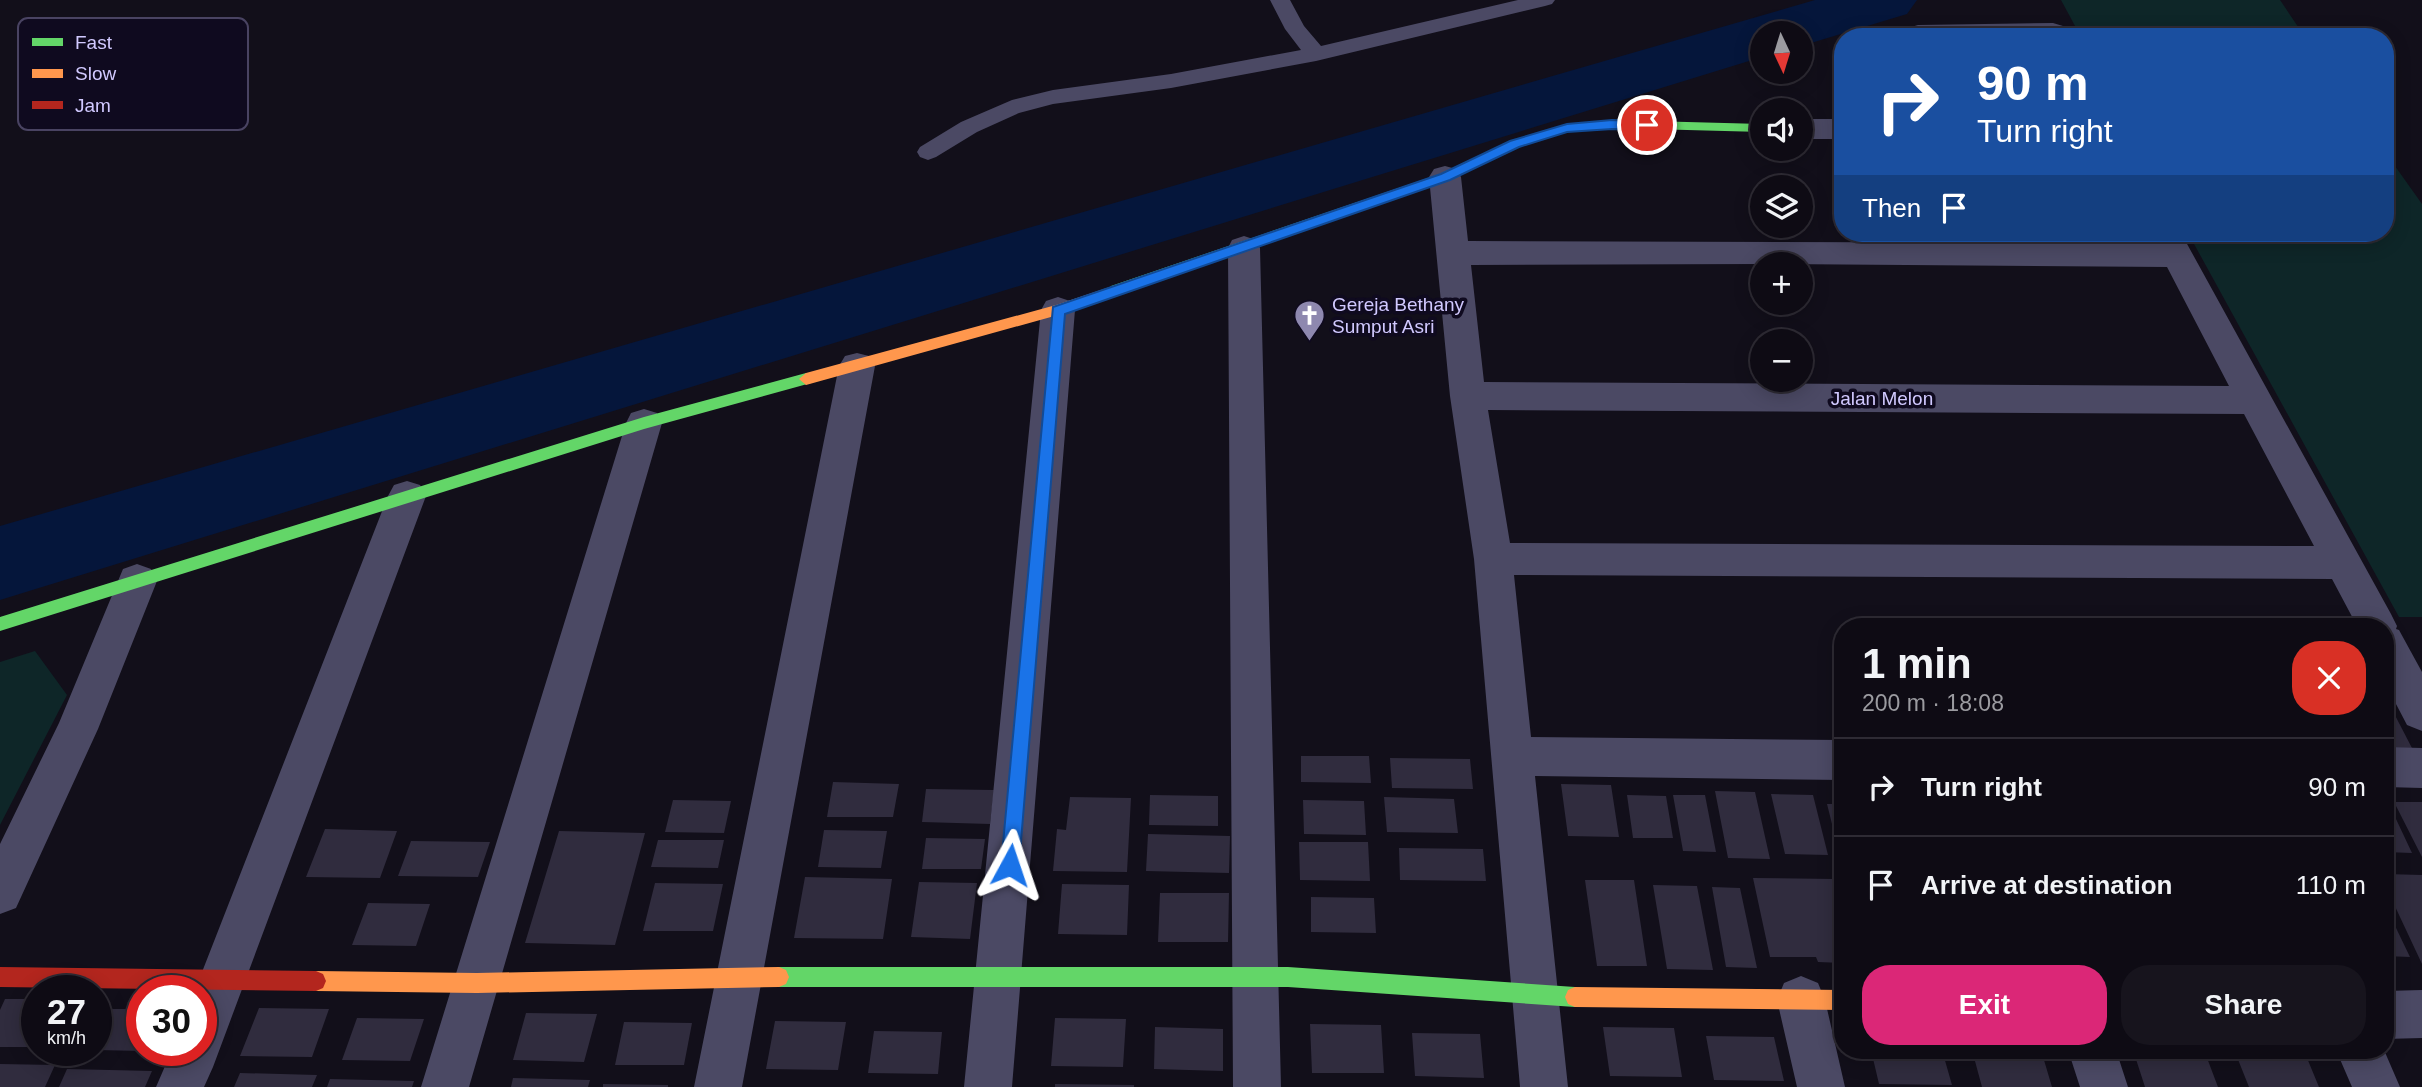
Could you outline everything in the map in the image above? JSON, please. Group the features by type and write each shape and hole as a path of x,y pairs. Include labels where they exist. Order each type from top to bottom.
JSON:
{"street":[{"path":"2017,28 2050,26"},
{"path":"0,624 644,423 1058,310 1446,177 1514,144 1567,128 1612,124 1750,128"},
{"path":"1813,129 1834,130"},
{"path":"1446,177 1451,253 1468,396 1493,559 1544,1087"},
{"path":"1451,253 2171,244 2373,618"},
{"path":"1244,248 1257,1087"},
{"path":"988,1087 1058,310"},
{"path":"718,1087 857,366"},
{"name":"Jalan Melon","path":"1468,396 2254,400"},
{"path":"445,1087 644,423"},
{"path":"217,997 407,496"},
{"path":"1493,559 2343,563"},
{"path":"0,891 77,729 137,581"},
{"path":"2394,660 2422,712"},
{"path":"1513,756 1834,760"},
{"path":"2394,767 2422,768"},
{"path":"0,977 477,984 740,976 1288,977 1534,996 1822,1000 1821,1087"},
{"path":"2394,1015 2422,1014"},
{"path":"2095,1059 2104,1087"},
{"path":"2364,1059 2376,1087"},
{"path":"180,1087 189,1066"}],"lane":[{"path":"1280,0 1295,29 1316,54"},
{"path":"928,152 969,127 1012,107 1052,97 1171,81 1316,54 1545,0"}],"green space":[{"path":"2061,0 2280,0 2299,28 2076,28"},
{"path":"2394,165 2422,204 2422,617 2399,617 2193,242 2394,242"},
{"path":"35,651 67,695 0,825 0,662"}],"building":[{"path":"2394,713 2413,750 2394,750"},
{"path":"1301,756 1369,756 1371,783 1301,782"},
{"path":"1390,758 1470,759 1473,789 1392,788"},
{"path":"833,782 899,784 893,817 827,817"},
{"path":"1561,784 1611,785 1619,837 1568,836"},
{"path":"926,789 994,790 990,824 922,822"},
{"path":"1715,791 1755,792 1770,859 1728,858"},
{"path":"1771,794 1813,795 1828,855 1785,854"},
{"path":"1150,795 1218,796 1218,826 1149,825"},
{"path":"1627,795 1666,796 1673,838 1633,838"},
{"path":"1673,795 1705,795 1716,852 1683,851"},
{"path":"1070,797 1131,798 1127,872 1053,871 1057,829 1066,830"},
{"path":"1384,797 1454,799 1458,833 1387,832"},
{"path":"673,800 731,801 724,833 665,832"},
{"path":"1303,800 1364,801 1366,835 1304,834"},
{"path":"2394,802 2422,802 2422,857"},
{"path":"1827,804 1834,804 1834,832"},
{"path":"2394,815 2412,853 2394,852"},
{"path":"325,829 397,831 380,878 306,877"},
{"path":"824,830 887,831 881,868 818,867"},
{"path":"559,831 645,833 615,945 525,943"},
{"path":"1148,834 1230,836 1229,873 1146,871"},
{"path":"926,838 985,839 981,869 922,869"},
{"path":"658,840 724,840 718,868 651,867"},
{"path":"411,841 490,842 478,877 398,876"},
{"path":"1299,842 1368,842 1370,881 1300,880"},
{"path":"1399,848 1483,849 1486,881 1400,880"},
{"path":"2394,874 2422,875 2422,964 2394,904"},
{"path":"805,877 892,879 883,939 794,938"},
{"path":"1753,878 1834,879 1834,963 1818,962 1816,957 1770,957"},
{"path":"1585,880 1634,880 1647,966 1597,966"},
{"path":"919,882 977,883 970,939 911,937"},
{"path":"655,883 723,884 713,931 643,931"},
{"path":"1062,884 1129,885 1127,935 1058,934"},
{"path":"1653,885 1697,886 1713,970 1667,969"},
{"path":"1712,887 1740,888 1757,968 1726,967"},
{"path":"1160,893 1229,893 1228,942 1158,942"},
{"path":"1311,897 1374,898 1376,933 1311,932"},
{"path":"368,903 430,904 416,946 352,945"},
{"path":"2394,924 2410,957 2394,956"},
{"path":"5,999 21,999 21,1047 0,1047 0,1010"},
{"path":"259,1008 329,1009 312,1057 240,1056"},
{"path":"112,1009 126,1009 126,1051 112,1050"},
{"path":"526,1013 597,1014 584,1062 513,1060"},
{"path":"357,1018 424,1019 410,1061 342,1060"},
{"path":"1055,1018 1126,1019 1123,1067 1051,1066"},
{"path":"775,1021 846,1022 838,1070 766,1069"},
{"path":"624,1022 692,1023 684,1065 615,1065"},
{"path":"1310,1024 1381,1025 1384,1073 1312,1073"},
{"path":"1155,1027 1223,1029 1223,1071 1154,1069"},
{"path":"1603,1027 1674,1028 1682,1077 1610,1076"},
{"path":"874,1031 942,1032 938,1074 868,1073"},
{"path":"1412,1033 1480,1034 1484,1078 1415,1076"},
{"path":"1706,1036 1774,1037 1784,1081 1714,1080"},
{"path":"1873,1059 1945,1059 1952,1085 1879,1084"},
{"path":"1974,1059 2044,1059 2052,1087 1982,1087"},
{"path":"2136,1059 2207,1059 2218,1087 2145,1087"},
{"path":"2238,1059 2307,1059 2319,1087 2249,1087"},
{"path":"0,1064 55,1066 45,1087 0,1087"},
{"path":"67,1069 152,1071 145,1087 59,1087"},
{"path":"240,1073 317,1075 312,1087 234,1087"},
{"path":"513,1078 590,1080 588,1087 511,1087"},
{"path":"330,1079 414,1081 412,1087 327,1087"},
{"path":"603,1084 668,1085 668,1087 603,1087"},
{"path":"1055,1084 1134,1085 1134,1087 1055,1087"}],"waterway":[{"path":"1813,21 1885,0"},
{"path":"0,563 1750,40"}],"traffic: fast":[{"path":"1116,290 1445,177 1514,144 1567,128 1612,124 1750,128"},
{"path":"0,624 644,423 806,379"},
{"path":"779,977 1288,977 1575,997"}],"traffic: slow":[{"path":"806,379 1058,310 1116,290"},
{"path":"316,981 477,983 779,977"},
{"path":"1575,997 1834,1000"}],"traffic: jam":[{"path":"0,977 316,981"}],"place":[{"name":"Gereja Bethany Sumput Asri","path":"1309,342"}],"route":[{"path":"1010,865 1058,310 1446,177 1514,144 1567,128 1612,124 1647,125"}]}
